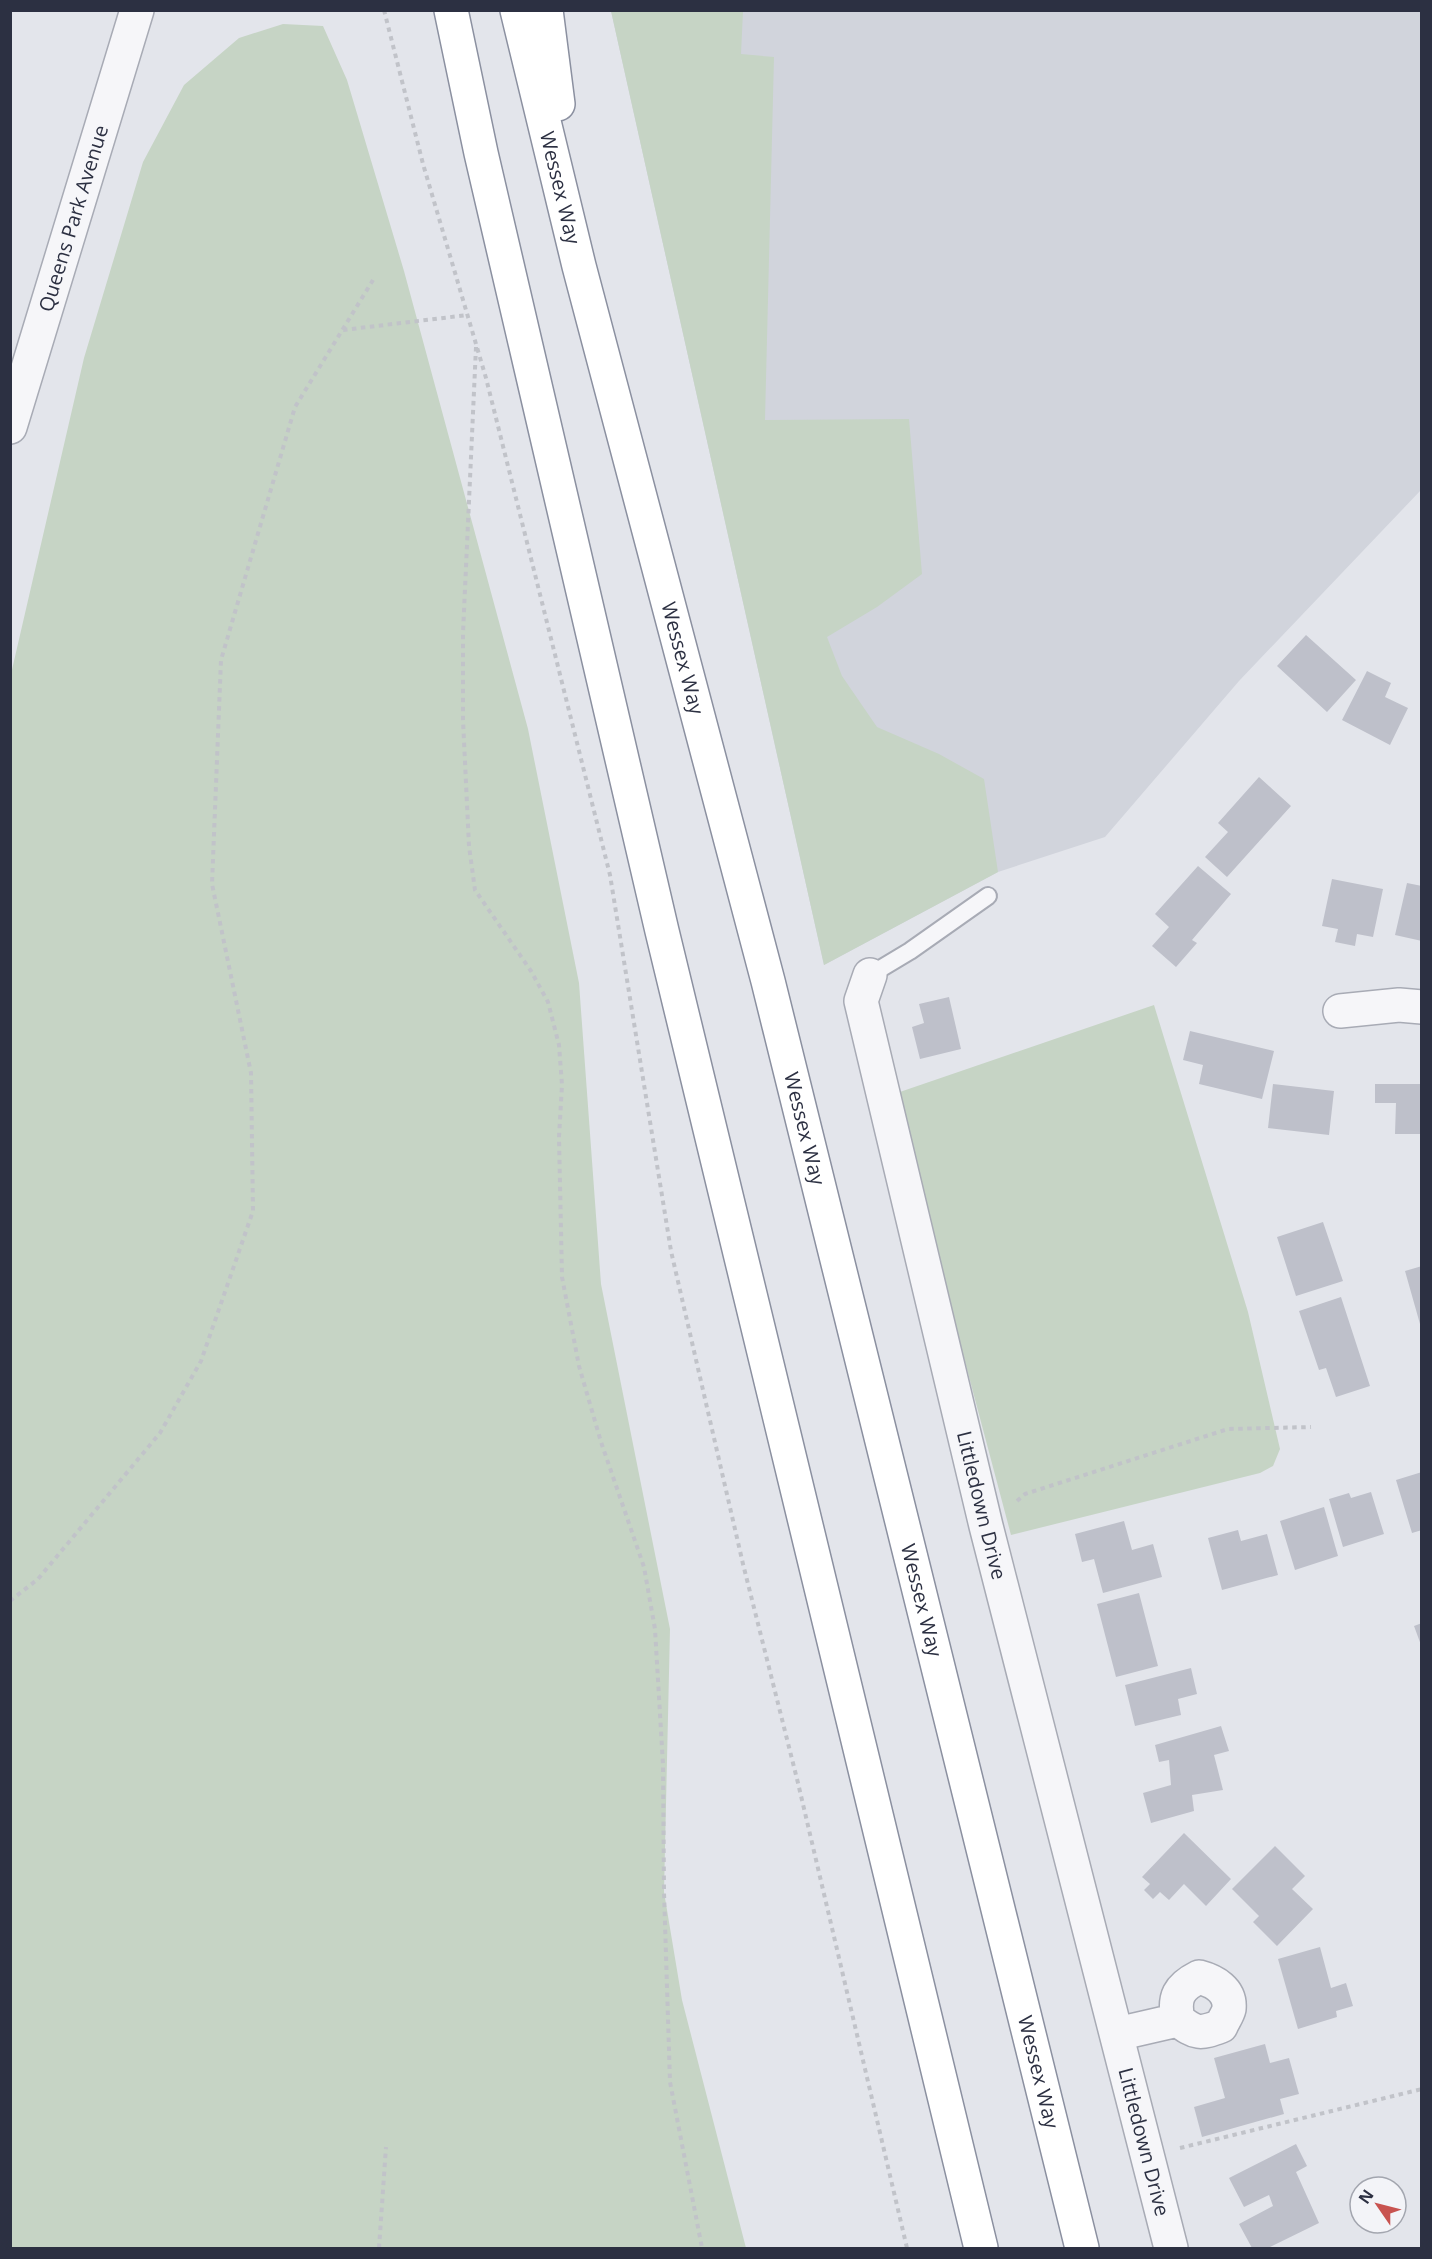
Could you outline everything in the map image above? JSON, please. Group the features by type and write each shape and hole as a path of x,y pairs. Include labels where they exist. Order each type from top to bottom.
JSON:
{"highway":[{"path":"436,10 481,153"},
{"path":"451,10 481,153 667,954 981,2248"},
{"name":"Wessex Way","path":"517,10 579,266 768,981 1082,2248"},
{"path":"546,10 579,266"}],"street":[{"name":"Queens Park Avenue","path":"10,427 137,10"},
{"name":"Littledown Drive","path":"870,975 861,1001 986,1526 1171,2248"},
{"path":"1340,1011 1400,1005 1422,1007"},
{"path":"1117,2034 1178,2020"}],"lane":[{"path":"870,975 910,951 988,896"}],"path":[{"path":"384,10 423,164 476,344 610,875 671,1251 738,1542 798,1783 907,2248"},
{"path":"10,1601 38,1579 160,1433 201,1360 253,1211 251,1073 212,884 221,660 295,407 373,280"},
{"path":"343,330 468,315"},
{"path":"476,344 463,633 463,720 469,846 475,890 531,971 548,1002 559,1045 562,1085 559,1137 562,1277 579,1366 601,1442 644,1567 655,1629 663,1765 664,1892 670,2082 702,2248"},
{"path":"986,1526 1025,1494 1228,1430 1311,1427"},
{"path":"1147,2156 1422,2089"},
{"path":"379,2248 386,2147"}],"shaded area":[{"path":"611,11 1421,11 1421,490 1239,681 1105,837 998,872 824,965"}],"green space":[{"path":"611,11 743,11 741,54 774,57 765,420 909,419 922,574 877,607 827,637 842,676 877,727 939,754 984,779 998,872 824,965"},
{"path":"283,24 323,26 347,80 404,271 528,729 579,983 601,1284 670,1629 664,1892 682,2000 746,2248 11,2248 11,674 84,358 143,162 184,85 239,38"},
{"path":"1154,1005 1248,1312 1280,1449 1273,1466 1260,1473 1011,1535 894,1094"}],"building":[{"path":"1306,635 1356,680 1327,712 1277,666"},
{"path":"1367,671 1391,683 1385,697 1408,708 1390,745 1342,720"},
{"path":"1259,777 1291,806 1227,877 1205,857 1228,832 1218,823"},
{"path":"1198,866 1231,894 1192,940 1197,943 1176,967 1152,946 1169,927 1155,914"},
{"path":"1332,879 1383,889 1373,937 1357,934 1355,946 1335,942 1338,929 1322,926"},
{"path":"1407,883 1422,886 1422,941 1395,935"},
{"path":"949,997 961,1049 920,1059 912,1027 924,1023 919,1004"},
{"path":"1190,1031 1274,1051 1262,1099 1199,1084 1203,1065 1183,1060"},
{"path":"1273,1084 1334,1091 1329,1135 1268,1128"},
{"path":"1375,1084 1422,1084 1422,1134 1395,1134 1396,1103 1375,1103"},
{"path":"1323,1222 1343,1281 1296,1296 1277,1237"},
{"path":"1422,1266 1422,1324 1420,1324 1405,1271"},
{"path":"1341,1297 1370,1386 1336,1397 1326,1368 1319,1370 1299,1311"},
{"path":"1422,1472 1422,1530 1412,1533 1396,1480"},
{"path":"1371,1492 1384,1534 1343,1547 1329,1499 1349,1493 1351,1498"},
{"path":"1324,1507 1338,1556 1295,1570 1280,1521"},
{"path":"1124,1521 1132,1550 1153,1544 1162,1577 1103,1593 1094,1559 1082,1562 1075,1534"},
{"path":"1238,1530 1241,1541 1267,1534 1278,1575 1222,1590 1208,1538"},
{"path":"1139,1593 1158,1666 1116,1677 1097,1604"},
{"path":"1422,1623 1422,1645 1421,1645 1414,1626"},
{"path":"1191,1668 1197,1694 1178,1699 1181,1715 1135,1726 1125,1685"},
{"path":"1221,1726 1229,1751 1214,1755 1223,1790 1192,1795 1194,1811 1151,1823 1143,1793 1171,1785 1169,1760 1159,1762 1155,1745"},
{"path":"1184,1833 1231,1879 1206,1906 1184,1884 1169,1900 1160,1892 1153,1899 1144,1890 1150,1884 1142,1877"},
{"path":"1275,1846 1305,1876 1292,1889 1313,1909 1277,1946 1253,1922 1259,1916 1232,1889"},
{"path":"1320,1947 1331,1988 1346,1983 1353,2006 1336,2011 1337,2017 1298,2029 1278,1959"},
{"path":"1265,2044 1270,2063 1289,2058 1299,2094 1280,2099 1284,2114 1202,2137 1194,2107 1225,2098 1214,2058"},
{"path":"1296,2144 1307,2166 1296,2172 1319,2223 1268,2248 1252,2248 1239,2224 1273,2206 1269,2195 1244,2207 1229,2178"}]}
